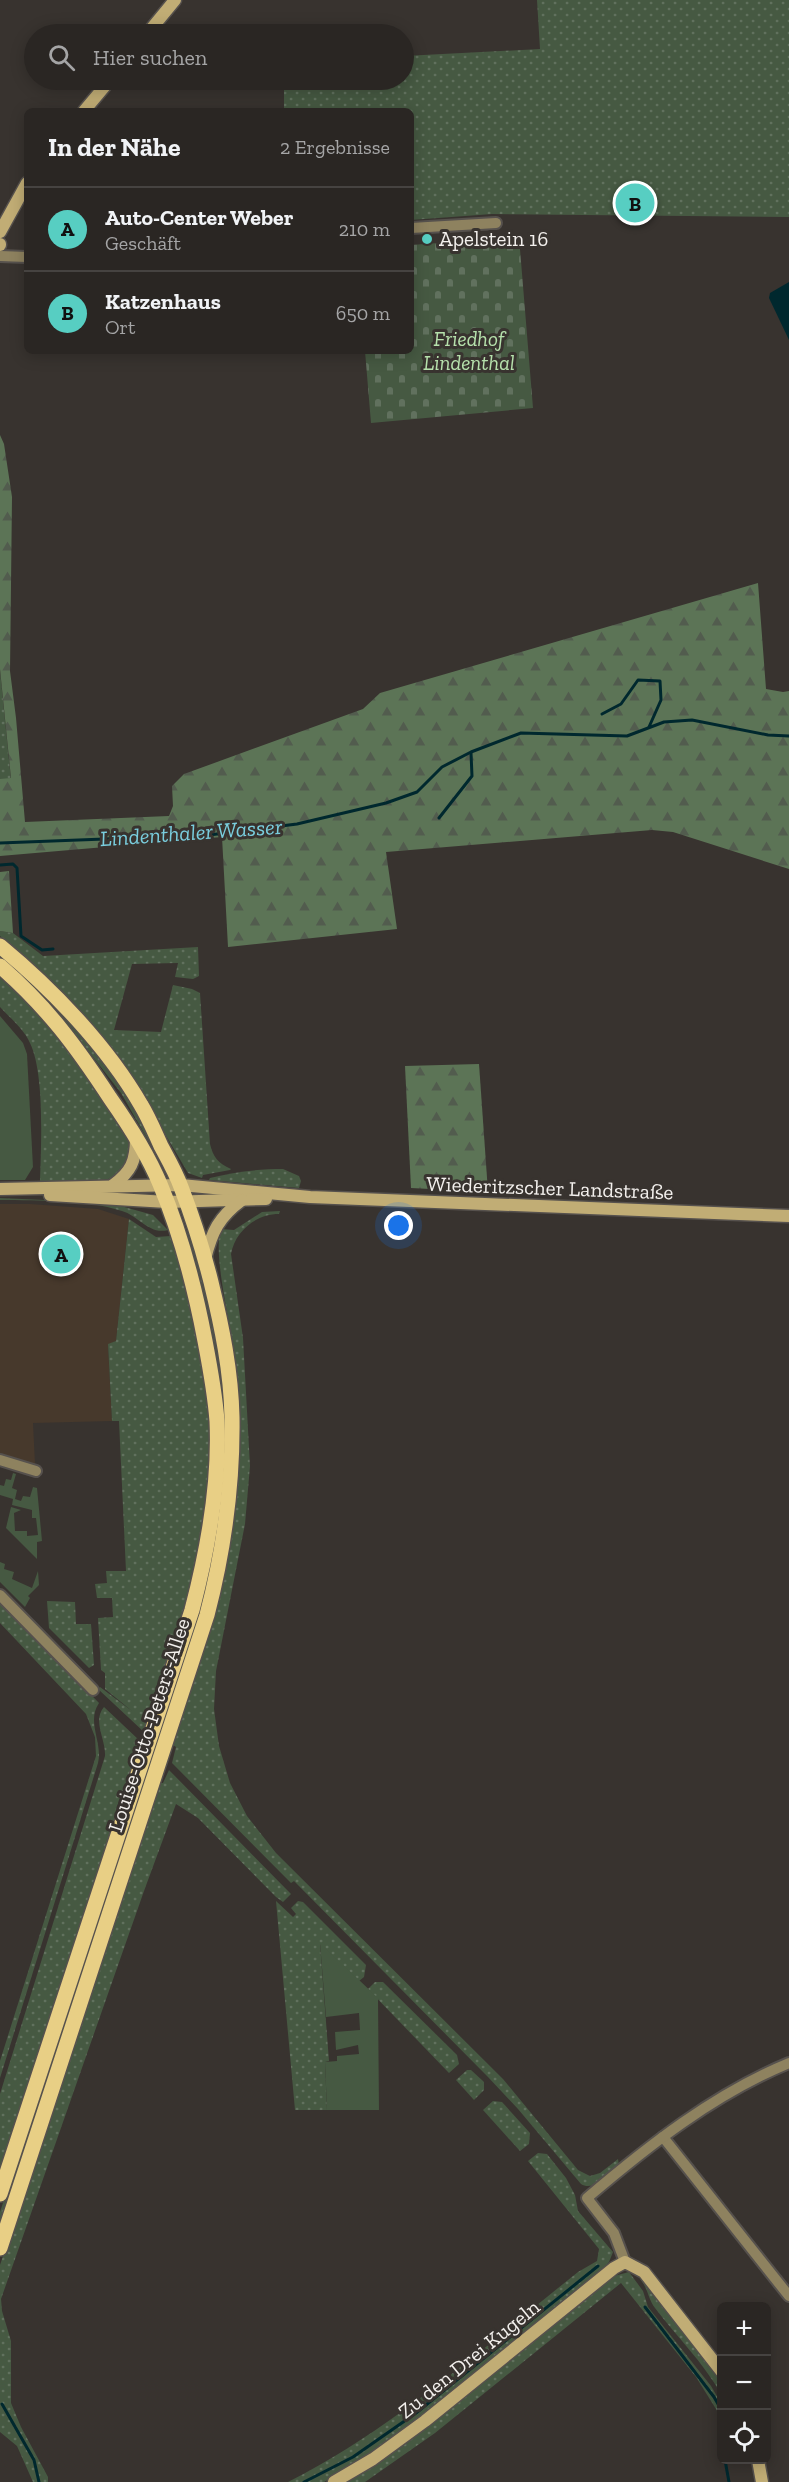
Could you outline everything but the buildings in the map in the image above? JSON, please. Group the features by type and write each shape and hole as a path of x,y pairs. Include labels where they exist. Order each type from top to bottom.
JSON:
{"main road":[{"name":"Louise-Otto-Peters-Allee","path":"0,946 35,976 65,1007 112,1063 141,1104 181,1185 205,1258 222,1325 230,1381 232,1416 230,1493 217,1576 161,1758 0,2248"},
{"name":"Louise-Otto-Peters-Allee","path":"0,966 53,1017 88,1064 136,1137 161,1185 188,1267 200,1314 213,1385 217,1444 211,1520 202,1573 149,1746 0,2194"}],"street":[{"path":"155,24 175,0"},
{"path":"87,108 102,90"},
{"path":"0,211 24,185"},
{"path":"0,231 24,187"},
{"path":"414,228 496,223"},
{"path":"0,256 24,256"},
{"path":"113,1185 130,1171 136,1152 136,1137"},
{"name":"Wiederitzscher Landstraße","path":"0,1191 113,1185 181,1185 310,1197 789,1216"},
{"name":"Wiederitzscher Landstraße","path":"0,1191 166,1202 310,1197"},
{"path":"205,1258 218,1224 227,1211 243,1200"},
{"path":"0,1460 36,1471"},
{"path":"0,1595 93,1690"},
{"path":"717,2366 644,2272 625,2262 614,2233 587,2198 663,2137 704,2109 789,2063"},
{"path":"663,2137 789,2296"},
{"name":"Zu den Drei Kugeln","path":"334,2482 373,2459 425,2421 614,2268 625,2262"},
{"path":"759,2464 762,2482"}],"shaded area":[{"path":"0,1204 98,1209 129,1219 116,1341 108,1345 112,1421 33,1423 35,1464 0,1453"}],"green space":[{"path":"537,0 789,0 789,217 492,214 414,220 414,108 284,108 284,90 414,90 414,55 540,49"},
{"name":"Friedhof Lindenthal","path":"519,237 533,408 371,423 365,354 414,354 414,245"},
{"path":"0,435 4,444 12,497 10,671 25,822 169,816 173,806 172,786 184,774 363,709 380,693 758,583 766,689 789,691 789,869 673,832 652,830 386,852 397,929 228,947 222,837 0,856 0,779 11,778 0,669"},
{"path":"0,671 11,780 0,780"},
{"path":"9,871 13,933 0,931 0,872"},
{"path":"0,931 13,933 43,956 198,947 199,976 193,979 175,977 178,963 132,964 114,1030 161,1032 173,985 200,993 210,1144 217,1159 230,1170 203,1175 202,1178 188,1173 132,1078 64,995 0,936"},
{"path":"0,954 38,990 76,1028 110,1069 142,1120 164,1168 121,1093 65,1021 31,984 0,957"},
{"path":"0,974 59,1034 129,1139 131,1160 114,1178 89,1182 40,1182 41,1111 35,1056 21,1028 0,1007"},
{"path":"0,1016 23,1043 27,1054 33,1167 25,1180 0,1180"},
{"path":"479,1064 488,1192 411,1188 405,1066"},
{"path":"283,1169 299,1176 301,1181 299,1188 209,1180 237,1173"},
{"path":"0,1198 110,1203 153,1215 168,1230 155,1230 128,1213 93,1204 0,1200"},
{"path":"280,1211 279,1214 262,1217 248,1225 237,1238 231,1254 243,1338 250,1466 245,1524 216,1671 214,1709 219,1746 230,1783 247,1816 276,1853 503,2079 578,2170 590,2176 600,2173 618,2159 619,2166 591,2186 581,2184 488,2077 294,1881 291,1883 172,1763 176,1747 173,1745 217,1602 237,1492 240,1454 239,1407 235,1359 219,1255 221,1229 234,1230 262,1212"},
{"path":"129,1219 156,1237 171,1236 174,1242 194,1316 211,1417 210,1476 200,1552 194,1579 144,1732 98,1689 100,1687 132,1711 105,1689 105,1673 101,1670 98,1618 113,1617 112,1598 97,1598 95,1584 107,1583 106,1571 126,1571 119,1421 112,1421 108,1344 116,1341"},
{"path":"187,1230 221,1349 227,1401 228,1452 224,1502 216,1551 190,1650 159,1747 156,1744 184,1661 207,1578 221,1493 224,1449 221,1383 203,1296 184,1232"},
{"path":"13,1473 16,1474 12,1488 17,1490 15,1499 21,1501 23,1496 30,1497 33,1487 37,1488 42,1541 37,1542 37,1559 6,1528 11,1507 21,1510 14,1513 15,1531 27,1531 27,1536 38,1535 36,1518 32,1518 32,1510 12,1505 13,1499 0,1495 0,1485 4,1486 6,1479 11,1480"},
{"path":"0,1562 5,1564 4,1569 14,1572 12,1579 32,1588 38,1571 39,1585 28,1596 30,1598 25,1607 0,1582"},
{"path":"0,1601 99,1703 95,1710 94,1725 99,1755 0,2078 0,2061 96,1756 95,1737 86,1714 0,1623"},
{"path":"47,1601 75,1602 76,1624 91,1624 94,1665 89,1668 49,1628"},
{"path":"104,1707 140,1741 134,1757 138,1758 0,2177 0,2094 105,1756 99,1724"},
{"path":"150,1759 154,1761 0,2226 0,2212"},
{"path":"169,1770 291,1894 283,1902 276,1897 198,1818 176,1804 1,2299 2,2311 11,2341 11,2403 48,2477 48,2482 33,2482 17,2446 0,2432 0,2265 161,1783"},
{"path":"276,1901 293,1917 296,1914 291,1908 298,1901 303,1902 366,1965 364,1977 359,1981 320,1944 329,2061 325,2062 327,2110 295,2110"},
{"path":"320,1943 378,1998 379,2110 327,2110 325,2062 337,2061 337,2056 359,2054 358,2045 336,2050 335,2032 360,2030 359,2013 326,2017"},
{"path":"375,1982 383,1982 457,2055 459,2064 449,2073 368,1989"},
{"path":"467,2070 471,2070 484,2082 484,2090 474,2100 456,2080"},
{"path":"493,2101 502,2102 530,2133 529,2144 520,2151 483,2110"},
{"path":"538,2153 547,2154 566,2178 575,2195 578,2211 613,2252 609,2262 599,2274 397,2436 324,2482 288,2482 327,2461 402,2411 474,2357 578,2272 597,2261 599,2249 528,2161"},
{"path":"629,2272 643,2291 648,2307 711,2386 717,2396 717,2411 696,2377 621,2283 435,2433 365,2482 345,2482 614,2276"},
{"path":"640,2279 649,2286 710,2362 717,2373 717,2387 655,2308"}],"water":[{"path":"789,282 789,340 769,298 770,293"}],"waterway":[{"name":"Lindenthaler Wasser","path":"602,714 621,704 638,680 660,681 661,700 649,727"},
{"name":"Lindenthaler Wasser","path":"0,843 209,835 297,824 386,803 417,792 442,767 471,752 521,733 627,736 664,722 692,720 768,735 789,736"},
{"name":"Lindenthaler Wasser","path":"439,818 472,776 471,753"},
{"path":"0,865 13,864 17,868 21,936 42,950 53,949"},
{"path":"304,2482 353,2457 416,2413 598,2266"},
{"path":"645,2307 721,2410"},
{"path":"2,2404 34,2460 39,2482"},
{"path":"726,2464 729,2482"}],"place":[{"name":"Katzenhaus","path":"635,203"},
{"name":"Apelstein 16","path":"427,239"},
{"name":"Auto-Center Weber","path":"61,1254"}]}
